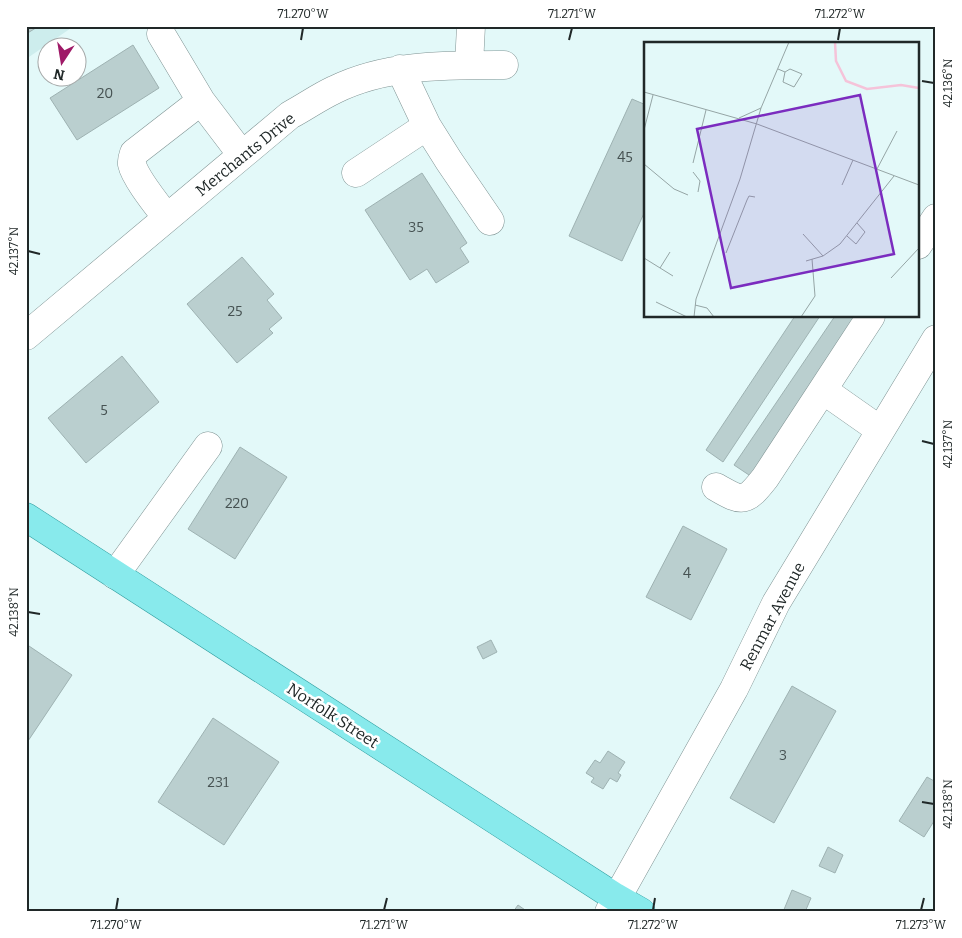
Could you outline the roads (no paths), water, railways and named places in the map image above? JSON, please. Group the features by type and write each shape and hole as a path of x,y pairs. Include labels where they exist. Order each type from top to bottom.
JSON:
{"main road":[{"name":"Norfolk Street","path":"26,517 612,905 641,912"}],"street":[{"path":"469,65 471,26"},
{"path":"161,34 201,101 242,155"},
{"name":"Merchants Drive","path":"26,336 290,115 335,89 366,78 400,70 444,65 504,65"},
{"path":"400,70 427,126 448,161 490,221"},
{"path":"167,218 140,180 132,164 134,152 201,101"},
{"path":"356,173 427,126"},
{"path":"920,242 936,218"},
{"path":"716,487 732,496 740,498 745,498 754,492 870,318"},
{"name":"Renmar Avenue","path":"612,905 734,688 776,603 936,339"},
{"path":"823,390 880,430"},
{"path":"115,575 208,446"}]}
